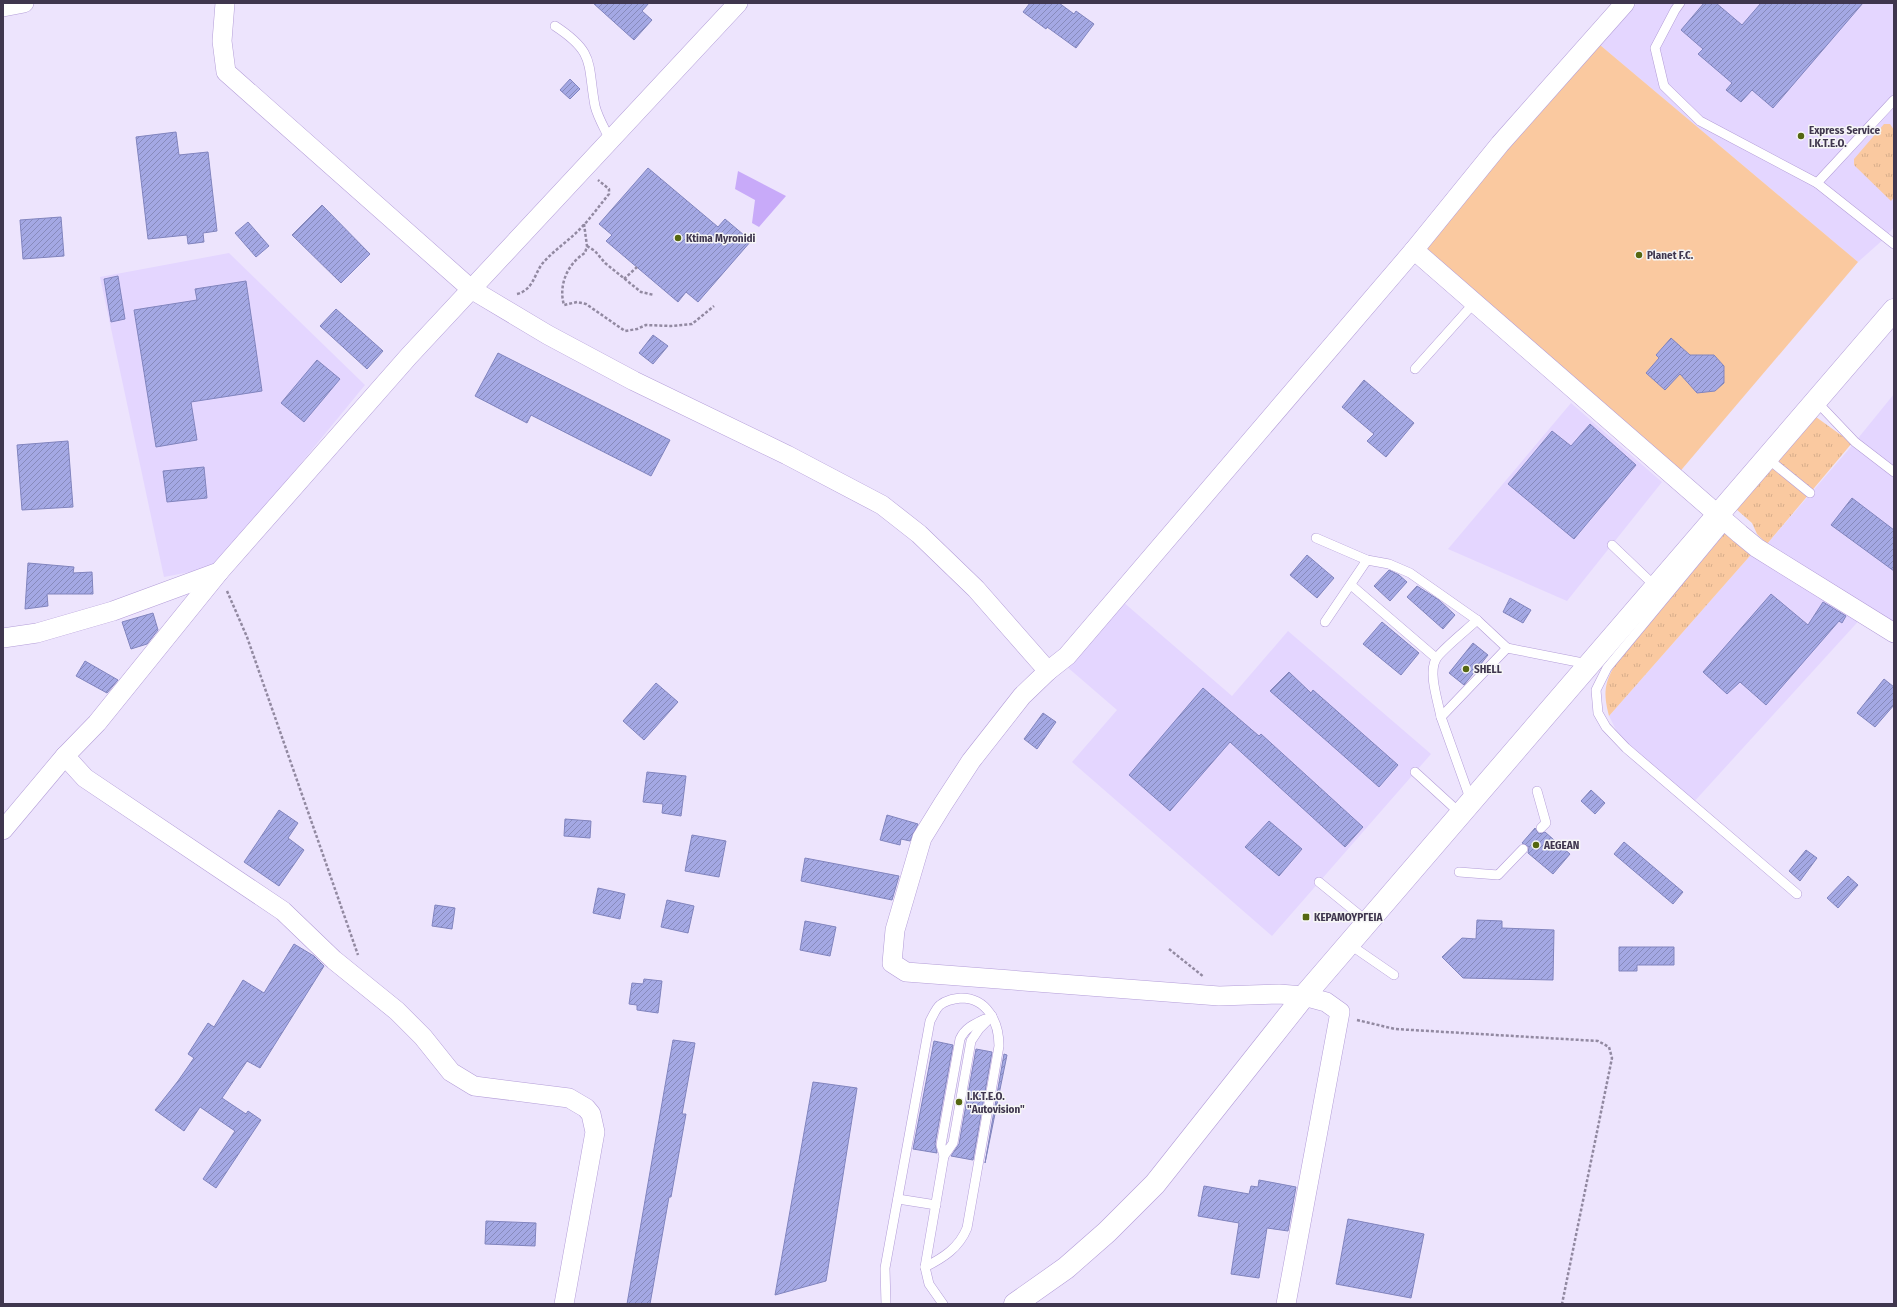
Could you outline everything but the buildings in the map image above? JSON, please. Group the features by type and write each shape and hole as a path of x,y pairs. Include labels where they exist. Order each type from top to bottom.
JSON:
{"street":[{"path":"3,7 24,3"},
{"path":"225,3 222,41 226,72 471,289 548,335 634,381 787,455 882,505 919,534 976,589 1048,671"},
{"path":"3,830 65,756 97,723 219,572 409,356 738,3"},
{"path":"1286,1304 1340,1012 1326,1002 1304,996 1279,994 1219,996 906,972 892,963 895,930 922,838 971,760 1022,696 1048,671 1067,656 1414,250 1500,144 1625,3"},
{"path":"1414,250 1759,550 1894,632"},
{"path":"1015,1304 1066,1268 1107,1232 1155,1184 1304,996 1656,587 1722,519 1767,458 1816,401 1891,320"},
{"path":"3,638 37,633 105,613 219,572"},
{"path":"65,756 91,782 283,911 334,960 397,1010 423,1037 451,1072 474,1086 569,1098 586,1108 590,1114 595,1132 564,1304"}],"lane":[{"path":"1680,3 1655,48 1664,86 1700,121 1817,183 1894,244"},
{"path":"555,26 584,50 589,60 597,111 610,140"},
{"path":"1817,183 1894,100"},
{"path":"1415,369 1474,303"},
{"path":"1816,401 1855,442 1894,472"},
{"path":"1767,458 1810,493"},
{"path":"1722,519 1607,668 1596,690 1598,713 1610,726 1626,748 1797,894"},
{"path":"1316,538 1367,560 1389,564 1410,573 1477,620 1507,648 1589,664"},
{"path":"1612,545 1656,587"},
{"path":"1325,622 1367,560"},
{"path":"1351,585 1436,658"},
{"path":"1466,808 1441,717 1433,671 1436,658 1477,620"},
{"path":"1441,717 1507,648"},
{"path":"1415,772 1466,808"},
{"path":"1537,791 1546,823 1541,828"},
{"path":"1459,872 1498,875 1523,849"},
{"path":"1319,882 1368,922"},
{"path":"1349,944 1394,975"},
{"path":"886,1304 885,1268 930,1021 939,1005 951,999 966,998 979,1001 986,1007 992,1016 998,1032 999,1046 967,1228 963,1238 957,1246 941,1259 925,1267"},
{"path":"943,1304 928,1284 925,1267 944,1156 953,1143 972,1041 979,1029 992,1016"},
{"path":"898,1198 936,1205"}],"path":[{"path":"516,295 523,293 534,281 541,265 584,224 609,194 609,189 595,178"},
{"path":"584,224 587,246 585,253 576,259 568,271 563,286 564,305 577,302 586,304 625,331 646,326 692,324 714,306"},
{"path":"587,246 595,251 624,279 641,292 654,295"},
{"path":"624,279 637,267"},
{"path":"219,572 247,637 359,958"},
{"path":"1169,949 1201,974 1219,996"},
{"path":"1340,1012 1365,1022 1395,1029 1598,1041 1609,1047 1612,1058 1562,1304"}],"shaded area":[{"name":"Express Service Ι.Κ.Τ.Ε.Ο.","path":"1637,3 1894,3 1894,227 1885,238 1858,262 1600,45"},
{"path":"738,171 786,196 759,227 752,223 755,200 735,189"},
{"path":"229,253 365,385 216,567 164,577 100,277"},
{"path":"1894,394 1894,622 1767,544 1855,442"},
{"path":"1571,403 1662,482 1567,601 1448,549"},
{"path":"1756,549 1864,615 1692,804 1618,734 1609,716"},
{"path":"1122,601 1232,696 1288,631 1431,754 1272,936 1072,762 1117,710 1066,666"}],"green space":[{"name":"Planet F.C.","path":"1600,45 1858,262 1677,475 1420,249"},
{"path":"1884,124 1890,124 1894,130 1894,197 1891,201 1854,165 1854,159"},
{"path":"1816,417 1852,443 1767,544 1757,534 1752,523 1736,509"},
{"path":"1725,533 1756,549 1609,716 1605,694 1609,676 1617,662"}],"place":[{"name":"Express Service Ι.Κ.Τ.Ε.Ο.","path":"1801,136"},
{"name":"Ktima Myronidi","path":"678,238"},
{"name":"Planet F.C.","path":"1639,255"},
{"name":"SHELL","path":"1466,669"},
{"name":"AEGEAN","path":"1536,845"},
{"name":"ΚΕΡΑΜΟΥΡΓΕΙΑ","path":"1306,917"},
{"name":"I.Κ.Τ.Ε.Ο. \"Autovision\"","path":"959,1102"}]}
